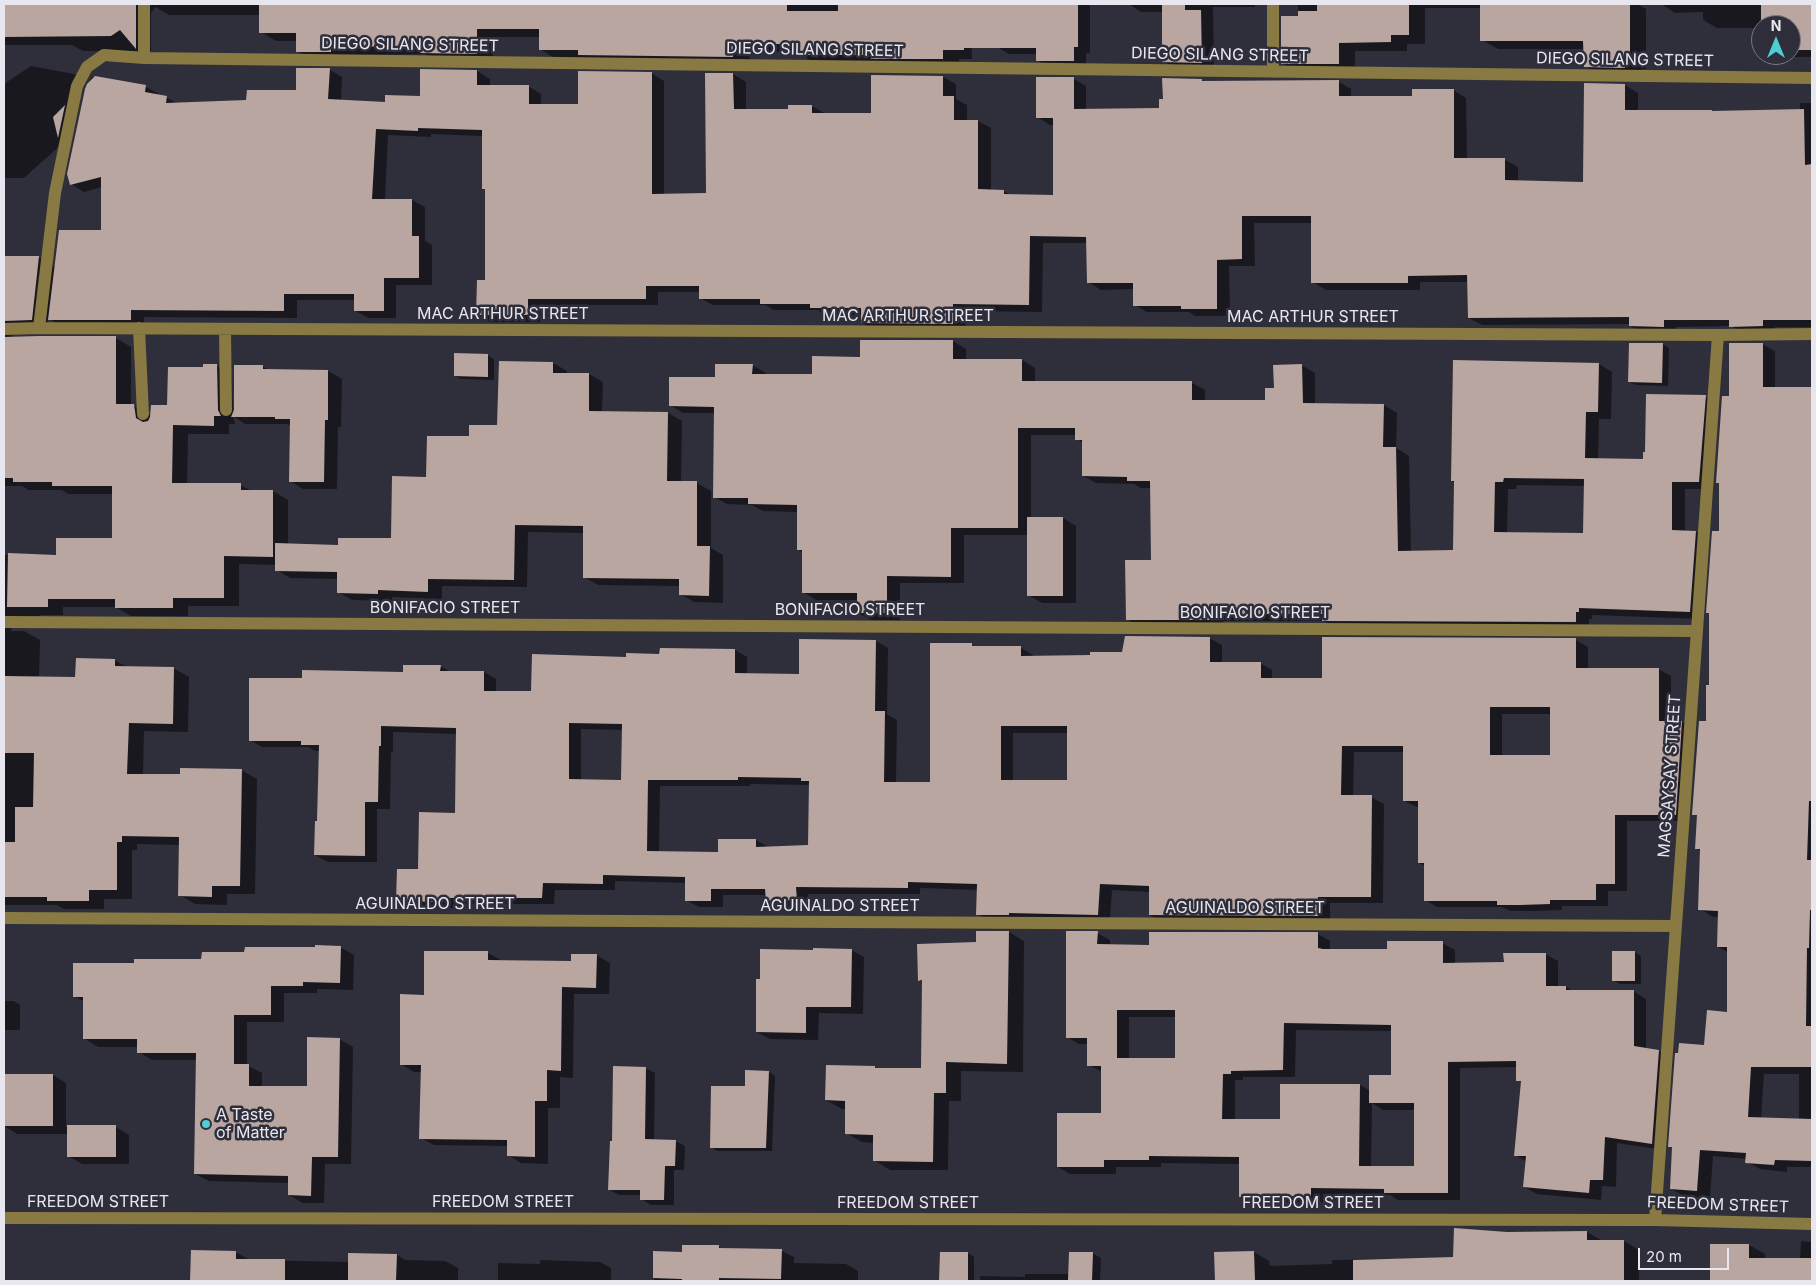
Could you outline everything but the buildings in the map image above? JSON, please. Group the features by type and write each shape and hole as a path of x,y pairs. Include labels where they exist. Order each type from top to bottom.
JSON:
{"street":[{"path":"144,4 144,58"},
{"path":"1273,4 1273,72"},
{"name":"DIEGO SILANG STREET","path":"39,328 55,193 77,86 87,67 104,55 144,58 1812,78"},
{"path":"139,328 143,414"},
{"name":"MAC ARTHUR STREET","path":"4,329 1812,334"},
{"path":"224,329 226,410"},
{"name":"MAGSAYSAY STREET","path":"1655,1220 1718,335"},
{"name":"BONIFACIO STREET","path":"4,622 1697,631"},
{"name":"AGUINALDO STREET","path":"4,918 1676,926"},
{"name":"FREEDOM STREET","path":"4,1218 1655,1220 1812,1224"}],"place":[{"name":"A Taste of Matter","path":"206,1124"}]}
